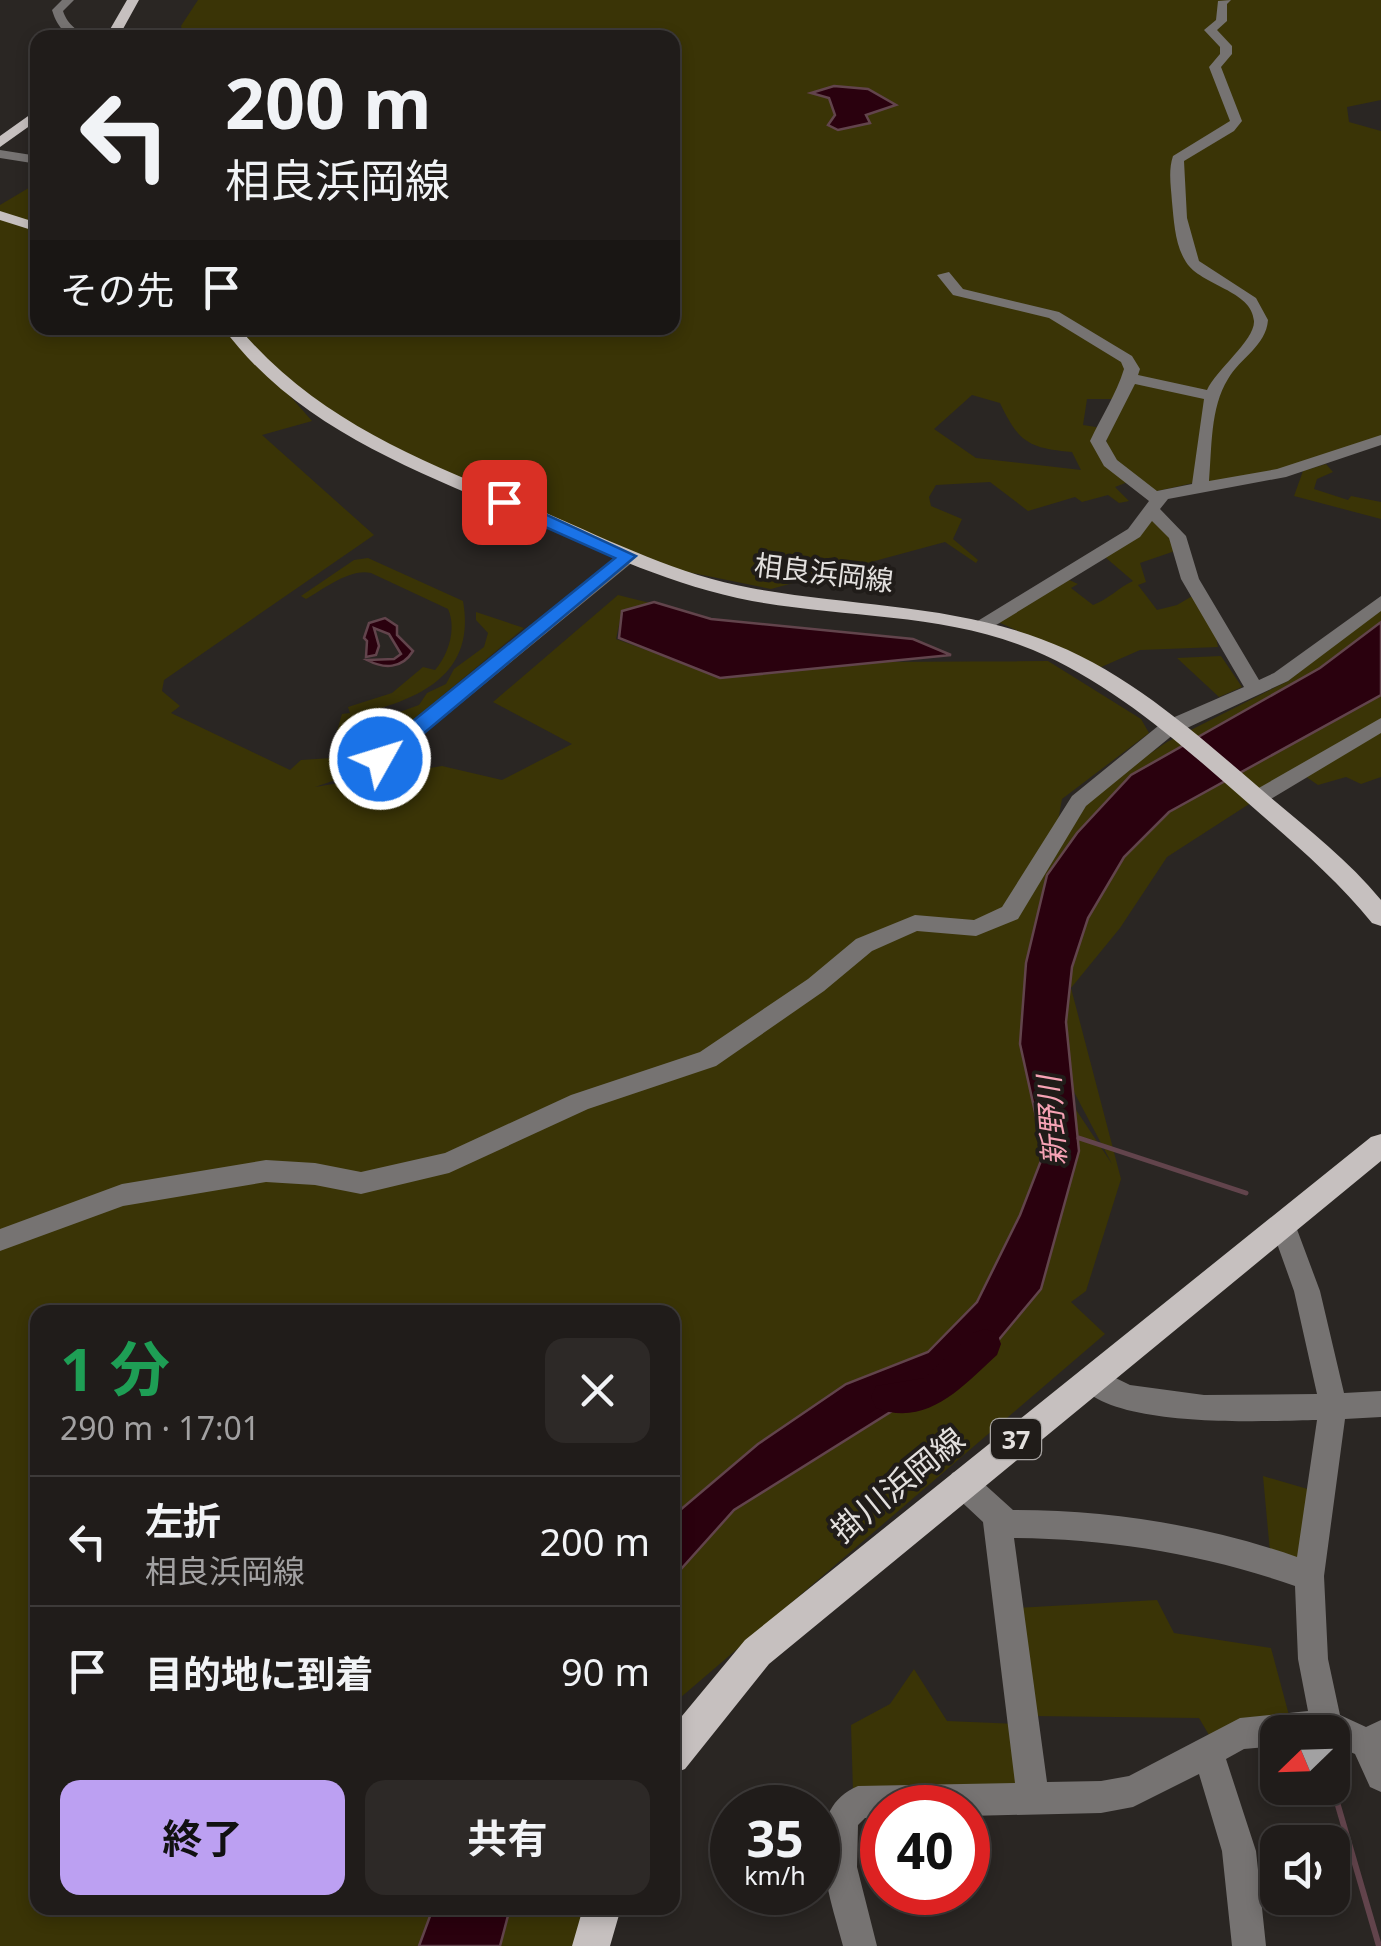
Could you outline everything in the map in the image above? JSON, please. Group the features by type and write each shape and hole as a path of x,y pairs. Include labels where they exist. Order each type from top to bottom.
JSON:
{"main road":[{"path":"116,30 134,0"},
{"path":"0,144 30,119"},
{"path":"0,215 30,225"},
{"name":"相良浜岡線","path":"238,335 285,388 344,428 435,473 628,556 744,593 896,611 982,626 1038,645 1092,671 1173,729 1254,796 1333,865 1381,917"},
{"name":"掛川浜岡線","path":"680,1746 756,1652 1381,1145"},
{"path":"591,1946 600,1915"}],"street":[{"path":"67,30 57,10 69,0"},
{"path":"1200,487 1212,396 1228,366 1256,336 1261,319 1249,300 1203,274 1191,258 1176,172 1178,159 1236,121 1215,67 1226,54 1226,46 1210,30 1222,22 1222,3 1226,0"},
{"path":"0,154 30,159"},
{"path":"944,275 958,292 1054,315 1104,342 1127,360 1132,369 1122,399 1116,403 1098,442 1110,463 1154,504 1177,536 1190,579 1255,690"},
{"path":"1129,378 1212,396"},
{"path":"982,626 1134,533 1154,504 1200,487 1280,473 1381,440"},
{"path":"380,759 628,556"},
{"path":"0,1240 122,1195 266,1171 315,1174 362,1183 449,1163 580,1102 708,1059 816,985 864,945 915,923 976,928 1010,913 1078,802 1173,729 1281,677 1381,602"},
{"path":"1254,796 1381,724"},
{"path":"1283,1224 1312,1304 1334,1407 1309,1576 1313,1658 1324,1715"},
{"path":"1091,1379 1126,1398 1204,1408 1381,1404"},
{"path":"962,1483 1007,1524 1075,1522 1113,1528 1267,1560 1309,1576"},
{"path":"998,1516 1033,1799"},
{"path":"860,1946 840,1867 842,1818 858,1802 1101,1797 1133,1790 1240,1734 1260,1732"},
{"path":"1350,1732 1374,1740 1381,1776"},
{"path":"1208,1752 1239,1852 1250,1946"}],"shaded area":[{"path":"198,0 1381,0 1381,100 1347,107 1349,122 1381,131 1381,441 1242,481 1202,481 1153,492 1105,456 1107,437 1122,399 1087,399 1083,425 1102,428 1095,440 1097,447 1108,464 1128,482 1115,487 1129,501 1119,503 1108,495 1082,502 1075,497 1028,511 990,482 936,485 929,497 931,506 962,519 953,539 978,560 976,563 945,542 771,589 678,570 462,482 336,424 268,371 312,421 262,435 374,535 164,680 162,691 180,706 171,713 290,770 301,760 363,756 356,773 315,787 442,766 502,780 572,744 493,702 618,595 650,603 622,611 616,639 721,677 877,662 1048,661 1141,719 1149,733 1062,799 1053,849 1076,804 1167,742 1288,681 1381,607 1381,719 1167,857 1120,928 1071,988 1121,1179 1086,1291 1071,1302 1105,1334 680,1698 680,1305 30,1305 30,1915 581,1915 574,1946 0,1946 0,218 11,221 0,216 0,205 30,187 30,335 235,335 246,347 237,335 680,335 680,30 182,30 181,26","holes":["972,395 1000,403 1013,427 1027,441 1072,452 1081,470 976,458 934,429","1037,1036 1045,1037 1112,1164 1037,1051"]},
{"path":"1326,464 1333,472 1317,479 1314,489 1348,500 1351,496 1381,502 1381,519 1294,496 1303,471"},
{"path":"1149,516 1176,539 1175,551 1140,563 1146,582 1138,585 1157,610 1194,595 1210,609 1218,647 1140,650 1099,668 996,621 1067,579 1078,584 1071,588 1093,605 1133,581 1105,557"},
{"path":"368,558 463,601 465,626 461,647 439,679 403,700 359,714 372,722 419,705 427,693 446,684 454,669 484,647 488,633 476,620 476,612 524,628 383,745 373,741 332,748 342,714 350,713 348,707 392,693 423,667 435,670 450,641 448,609 371,573 337,580 306,599 301,596 354,560"},
{"path":"1221,656 1242,687 1219,697 1177,658"},
{"path":"1381,726 1381,777 1361,784 1346,777 1318,785 1302,774"},
{"path":"1263,1476 1311,1490 1303,1565 1270,1552"},
{"path":"1157,1600 1174,1633 1271,1648 1289,1715 1260,1715 1260,1725 1209,1735 1199,1718 1030,1716 1015,1608"},
{"path":"914,1669 947,1721 1019,1724 1028,1786 860,1785 860,1791 853,1791 851,1725 890,1704"}],"water":[{"path":"834,86 868,89 896,105 866,115 870,123 838,130 828,125 835,115 829,98 811,93"},
{"path":"654,602 711,619 913,639 951,655 720,678 619,638 622,611"},
{"path":"385,618 397,626 397,635 413,651 392,666 367,660 394,659 401,654 389,634 374,628 379,646 376,655 366,657 364,638 369,623"},
{"path":"1381,622 1381,695 1169,812 1124,857 1088,918 1072,967 1066,1022 1079,1151 1041,1289 991,1349 734,1510 680,1570 680,1510 758,1444 846,1384 928,1352 977,1302 1020,1215 1044,1153 1020,1044 1026,963 1047,875 1077,833 1131,775 1320,668"},
{"path":"430,1915 508,1915 500,1946 419,1946"}],"waterway":[{"path":"1079,1138 1246,1193"},
{"name":"新野川","path":"888,1397 932,1393 985,1344"},
{"path":"1338,1805 1379,1946"}],"route":[{"path":"380,759 628,556 504,502"}]}
